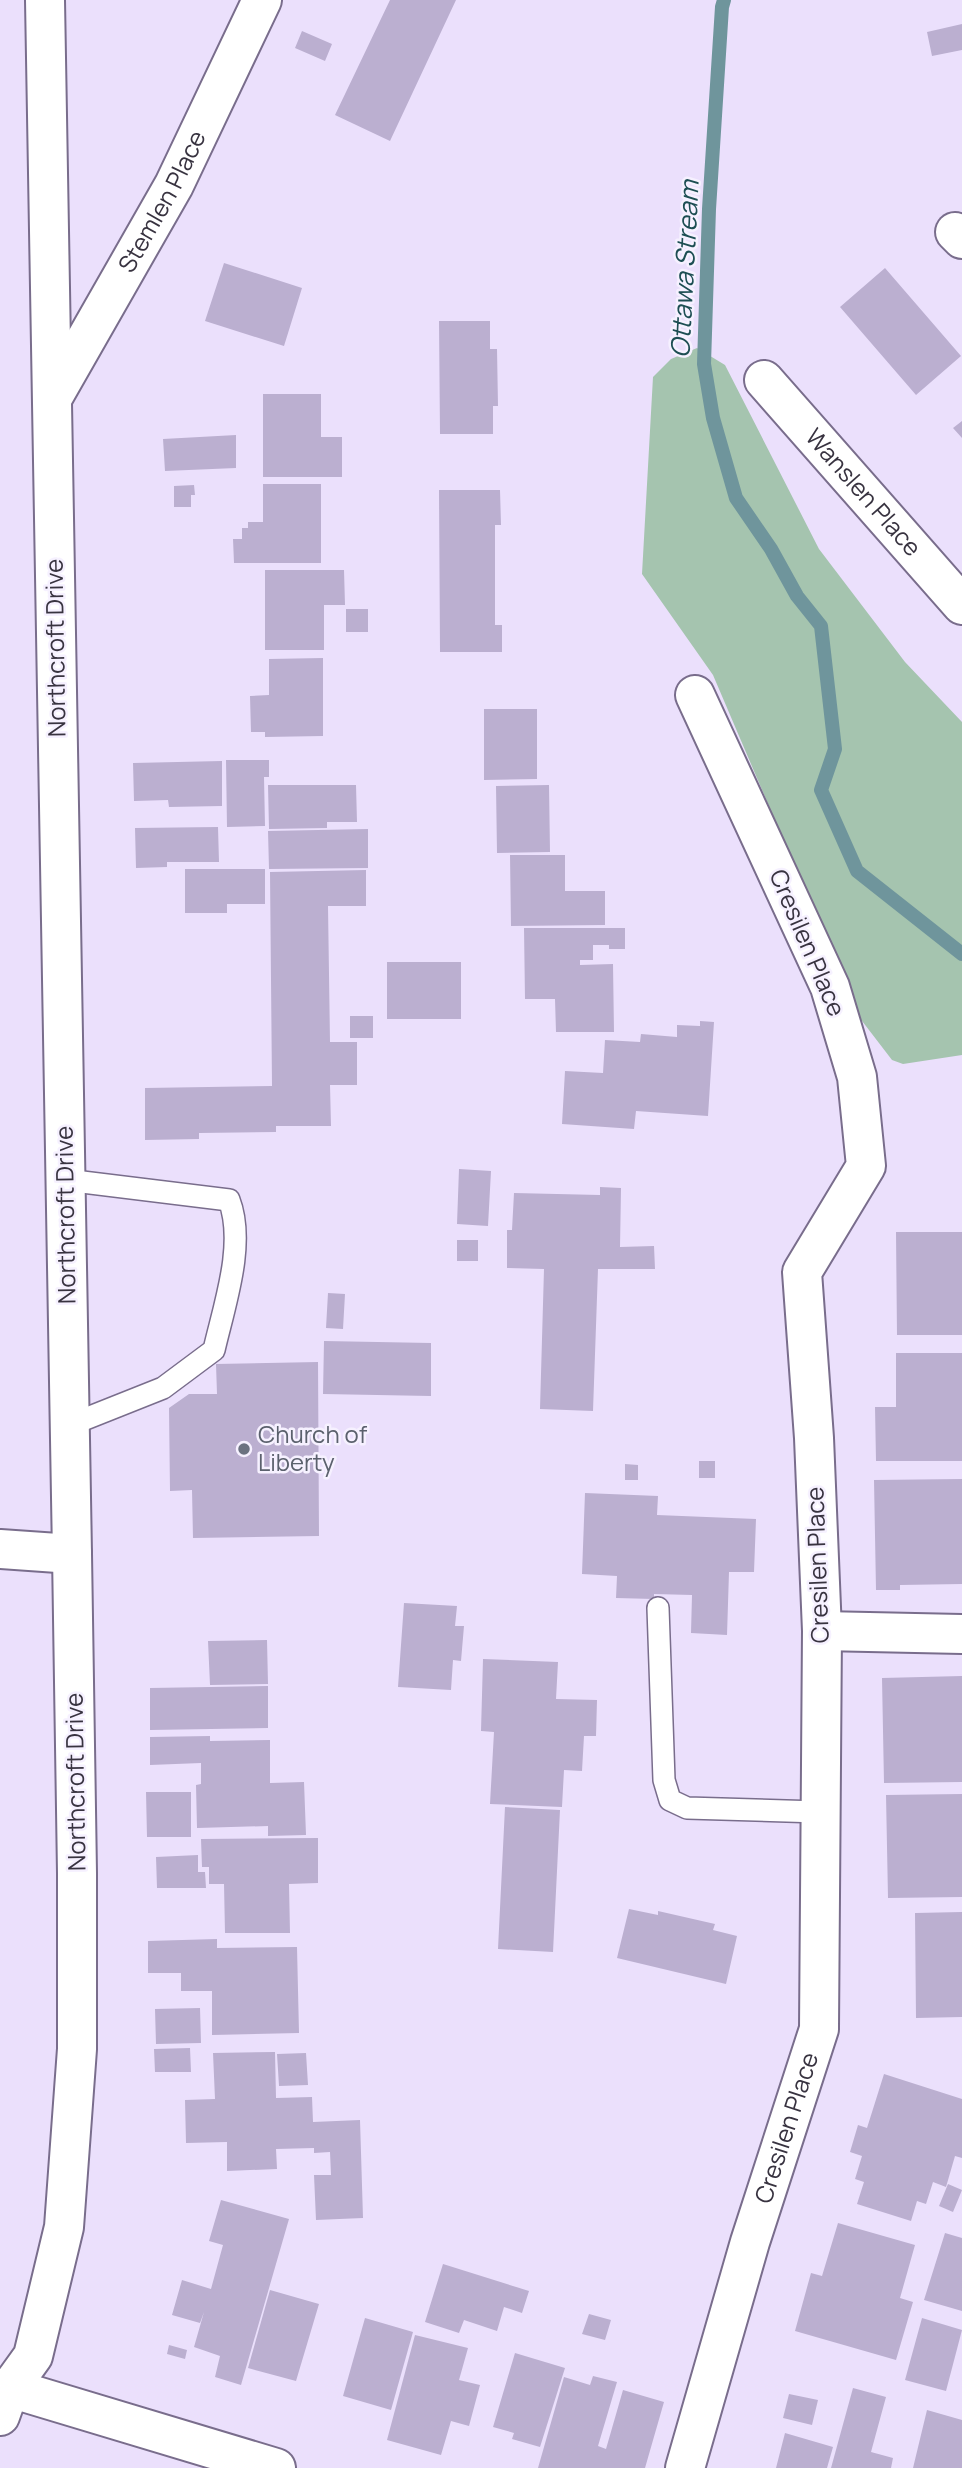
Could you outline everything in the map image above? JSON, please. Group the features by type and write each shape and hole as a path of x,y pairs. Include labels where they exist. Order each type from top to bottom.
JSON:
{"street":[{"name":"Northcroft Drive","path":"5,2402 33,2356 64,2227 77,2049 77,1873 45,0"},
{"name":"Stemlen Place","path":"52,399 174,185 262,0"},
{"name":"Wanslen Place","path":"764,380 962,606"},
{"name":"Cresilen Place","path":"685,2468 750,2242 819,2029 822,1631 814,1438 802,1272 866,1166 857,1077 830,987 695,695"},
{"path":"0,1549 72,1554"},
{"path":"822,1631 962,1634"},
{"path":"5,2402 276,2468"}],"lane":[{"path":"66,1180 229,1200 235,1214 235,1252 214,1350 163,1388 70,1425"},
{"path":"658,1608 664,1780 670,1800 687,1808 819,1812"}],"green space":[{"path":"697,348 725,365 819,549 905,662 962,722 962,1055 903,1064 892,1060 859,1017 713,675 642,574 653,377 671,359"}],"building":[{"path":"390,0 456,0 390,141 335,115"},
{"path":"962,24 962,50 932,56 927,32"},
{"path":"302,31 332,44 325,61 295,48"},
{"path":"224,263 302,288 284,346 205,321"},
{"path":"885,268 961,356 916,395 840,307"},
{"path":"439,321 490,321 490,349 497,349 498,406 493,406 493,434 440,434"},
{"path":"263,394 321,394 321,437 342,437 342,477 263,477"},
{"path":"962,421 962,438 953,428"},
{"path":"236,435 236,468 165,471 163,439"},
{"path":"263,484 321,484 321,563 234,563 233,539 242,539 242,528 248,528 248,522 263,522"},
{"path":"194,485 195,495 191,495 191,507 174,507 174,486"},
{"path":"439,490 500,490 501,525 495,525 495,625 502,625 502,652 440,652"},
{"path":"265,570 344,570 345,605 324,605 324,650 265,650"},
{"path":"346,609 368,609 368,632 346,632"},
{"path":"323,658 323,736 265,737 265,732 251,732 250,696 269,695 269,659"},
{"path":"484,709 537,709 537,779 484,780"},
{"path":"226,760 269,760 269,777 264,777 265,826 227,827"},
{"path":"222,761 222,806 169,807 168,800 134,801 133,763"},
{"path":"268,785 356,785 357,822 327,822 327,828 269,829"},
{"path":"549,785 550,852 497,853 496,786"},
{"path":"218,827 219,862 167,862 167,867 136,868 135,828"},
{"path":"368,829 368,868 269,869 268,831"},
{"path":"510,855 565,855 565,891 605,891 605,925 511,926"},
{"path":"185,869 265,869 265,904 227,904 227,913 185,913"},
{"path":"366,870 366,906 328,906 330,1042 357,1042 357,1085 330,1085 331,1126 276,1126 276,1132 199,1133 199,1139 145,1140 145,1088 272,1086 270,872"},
{"path":"524,928 625,928 625,949 593,945 593,960 580,960 580,965 613,964 614,1032 556,1032 555,999 525,999"},
{"path":"387,962 461,962 461,1019 387,1019"},
{"path":"350,1016 373,1016 373,1038 350,1038"},
{"path":"700,1021 714,1022 708,1116 636,1111 634,1129 562,1124 565,1071 603,1073 605,1040 640,1042 641,1034 677,1037 677,1025 700,1026"},
{"path":"459,1169 491,1171 488,1226 457,1224"},
{"path":"600,1187 621,1188 620,1247 654,1246 655,1269 598,1269 593,1411 540,1409 544,1269 507,1268 507,1230 512,1230 514,1193 600,1195"},
{"path":"896,1232 962,1232 962,1335 897,1335"},
{"path":"457,1240 478,1240 478,1261 457,1261"},
{"path":"328,1293 345,1294 343,1329 326,1328"},
{"path":"324,1341 431,1343 431,1396 323,1394"},
{"path":"896,1353 962,1353 962,1461 876,1461 875,1407 896,1407"},
{"name":"Church of Liberty","path":"318,1362 319,1536 193,1538 192,1490 170,1491 169,1408 189,1394 217,1394 216,1364"},
{"path":"699,1461 715,1461 715,1478 699,1478"},
{"path":"625,1464 638,1465 638,1480 625,1480"},
{"path":"962,1479 962,1584 900,1585 900,1590 876,1590 874,1480"},
{"path":"585,1493 658,1496 657,1515 756,1519 754,1572 729,1572 727,1635 691,1633 692,1595 654,1594 654,1599 616,1598 617,1576 582,1574"},
{"path":"404,1603 457,1606 455,1626 464,1626 461,1661 453,1660 451,1690 398,1687"},
{"path":"267,1640 268,1684 210,1685 208,1641"},
{"path":"483,1659 558,1662 556,1699 597,1700 596,1736 584,1736 582,1771 564,1770 562,1807 490,1804 494,1732 481,1731"},
{"path":"962,1676 962,1782 884,1783 882,1678"},
{"path":"268,1686 268,1728 150,1730 150,1688"},
{"path":"210,1736 210,1741 270,1740 270,1783 304,1782 306,1835 268,1836 268,1826 197,1828 196,1785 201,1784 201,1763 150,1765 150,1737"},
{"path":"146,1792 191,1792 191,1837 147,1837"},
{"path":"962,1794 962,1897 888,1898 886,1795"},
{"path":"505,1807 560,1810 553,1952 498,1949"},
{"path":"318,1838 318,1883 289,1884 290,1933 225,1933 224,1884 209,1884 209,1867 202,1867 201,1839"},
{"path":"198,1855 198,1872 205,1872 206,1888 157,1888 156,1857"},
{"path":"629,1909 658,1915 658,1911 715,1924 713,1930 737,1936 726,1984 617,1958"},
{"path":"962,1912 962,2017 916,2018 915,1913"},
{"path":"217,1939 217,1948 297,1947 299,2033 212,2035 212,1991 181,1991 181,1973 148,1973 148,1941"},
{"path":"200,2008 201,2043 156,2044 155,2009"},
{"path":"190,2048 191,2072 155,2072 154,2049"},
{"path":"275,2052 276,2098 312,2097 313,2122 360,2120 363,2218 316,2220 314,2175 331,2175 330,2152 314,2153 314,2148 276,2149 277,2169 227,2171 227,2142 186,2143 185,2100 215,2099 213,2053"},
{"path":"306,2053 308,2085 279,2086 277,2054"},
{"path":"884,2074 962,2099 962,2158 955,2156 946,2187 933,2182 926,2204 917,2201 911,2221 857,2204 864,2182 855,2179 862,2156 850,2152 858,2125 867,2128"},
{"path":"948,2184 962,2190 953,2212 939,2206"},
{"path":"221,2200 289,2219 241,2385 215,2377 220,2356 194,2347 204,2312 200,2323 172,2315 182,2280 211,2289 223,2245 209,2241"},
{"path":"838,2223 915,2245 900,2298 913,2302 896,2360 795,2331 811,2273 822,2276"},
{"path":"945,2233 962,2238 962,2311 924,2300"},
{"path":"443,2264 529,2291 522,2313 504,2307 497,2331 464,2320 459,2333 425,2322"},
{"path":"270,2290 319,2304 296,2381 248,2368"},
{"path":"589,2314 611,2320 605,2340 582,2334"},
{"path":"365,2318 413,2332 391,2410 343,2396"},
{"path":"922,2318 962,2330 946,2391 905,2380"},
{"path":"415,2335 468,2348 459,2380 480,2385 469,2426 451,2421 441,2455 387,2440"},
{"path":"169,2345 187,2350 185,2359 167,2354"},
{"path":"515,2353 565,2368 540,2447 512,2439 514,2433 493,2427"},
{"path":"593,2376 617,2382 598,2446 606,2449 623,2390 664,2402 645,2468 538,2468 564,2377 590,2385"},
{"path":"853,2388 886,2397 871,2452 893,2458 891,2468 831,2468"},
{"path":"789,2394 818,2400 812,2425 783,2418"},
{"path":"927,2410 962,2420 962,2468 913,2468"},
{"path":"785,2433 833,2447 827,2468 776,2468"}],"waterway":[{"name":"Ottawa Stream","path":"724,0 709,209 704,364 713,418 736,498 771,549 797,596 821,626 835,749 821,790 857,871 962,954"}],"place":[{"name":"Church of Liberty","path":"244,1449"}]}
